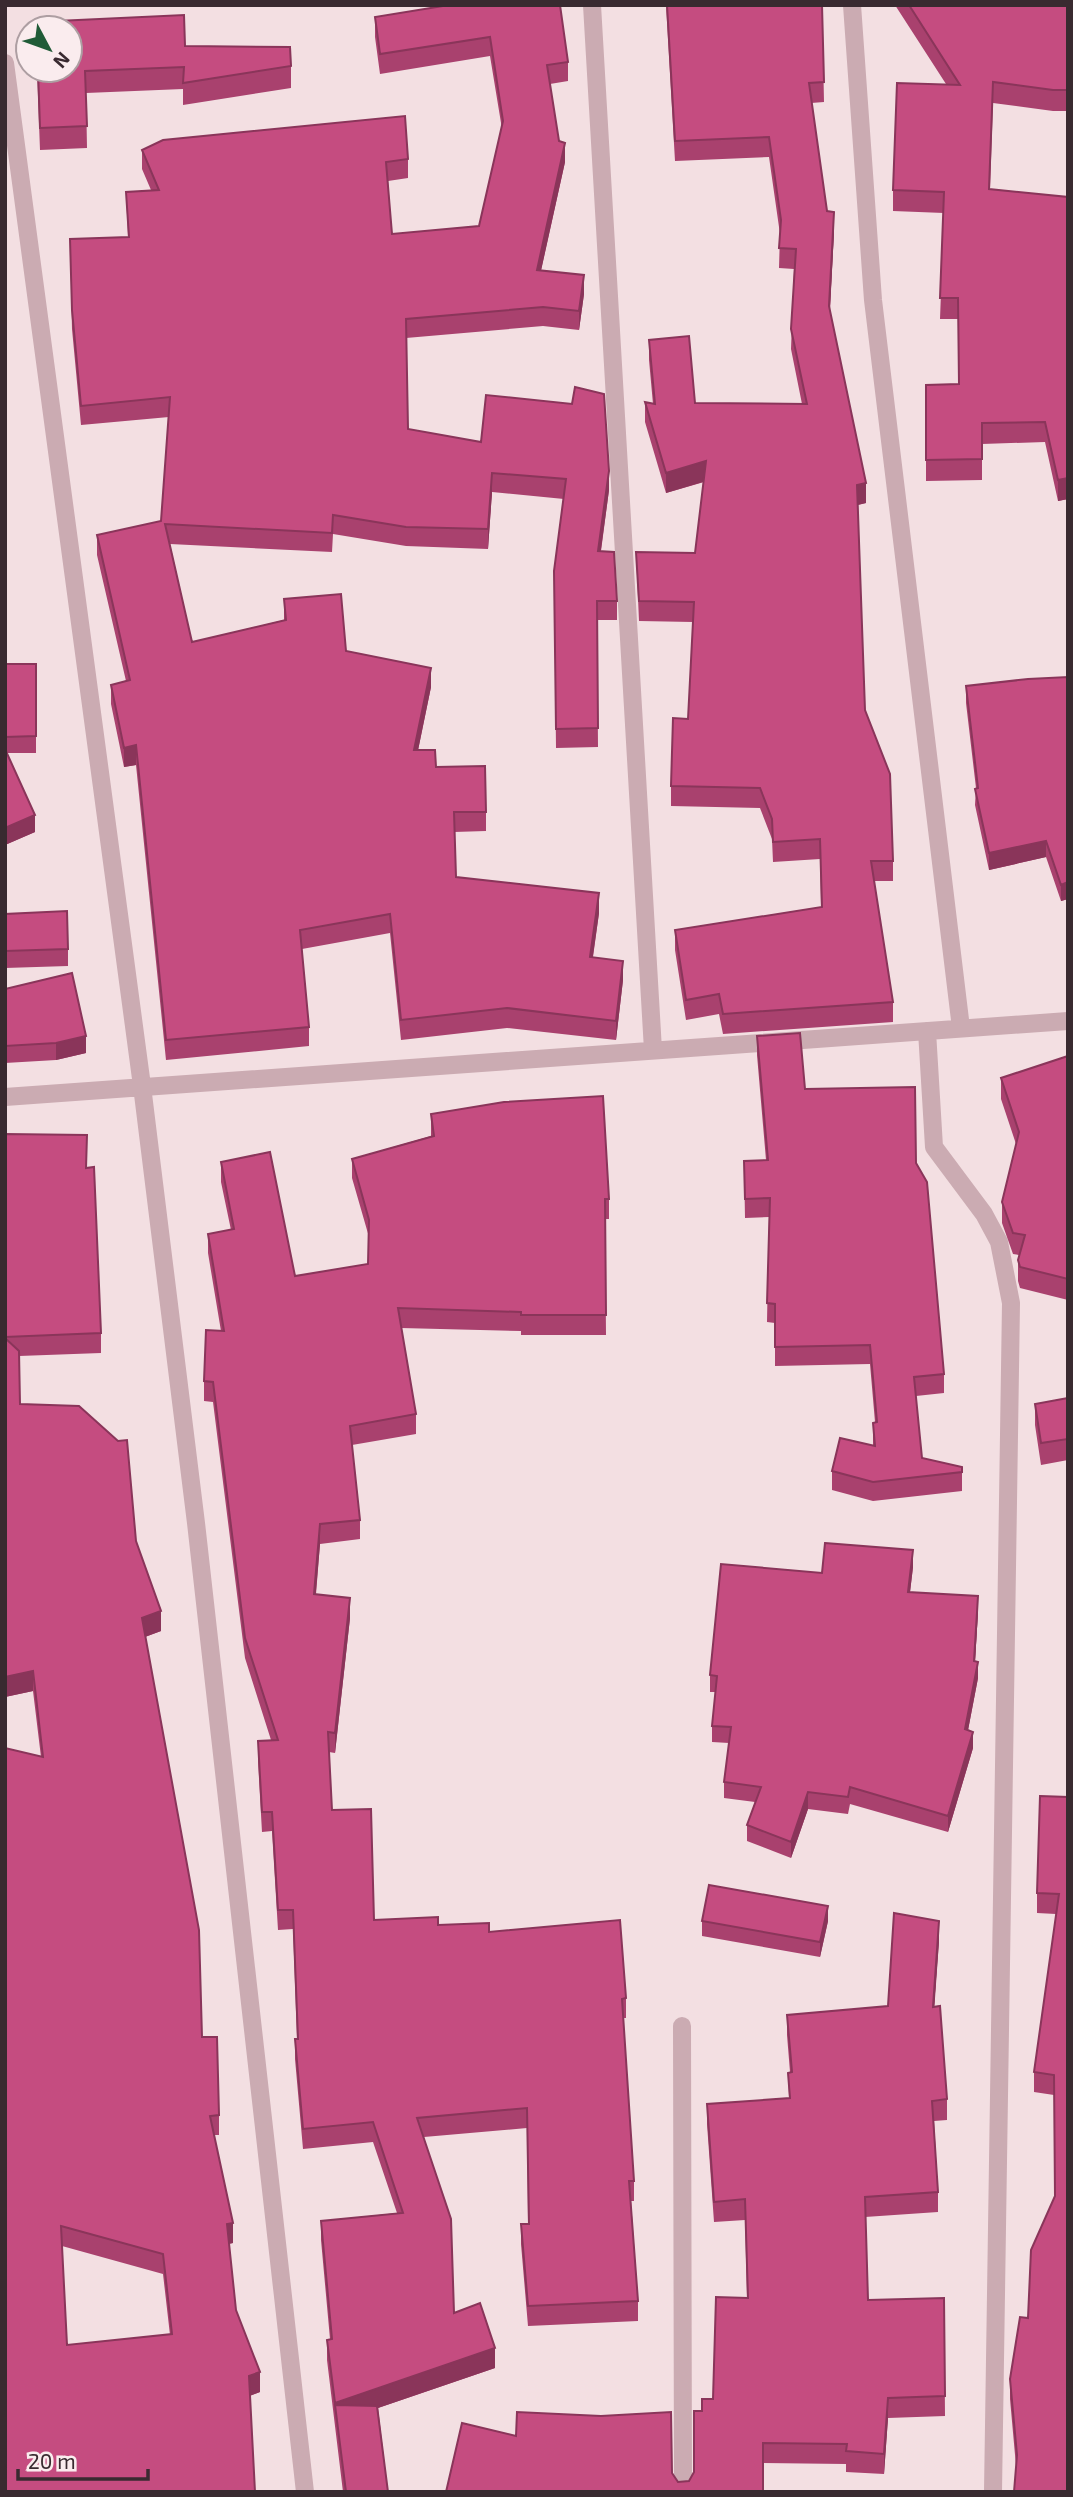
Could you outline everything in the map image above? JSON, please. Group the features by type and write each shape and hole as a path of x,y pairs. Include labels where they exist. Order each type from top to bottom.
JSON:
{"street":[{"path":"592,5 653,1050"},
{"path":"852,5 873,300 961,1028"},
{"path":"5,64 142,1086 196,1524 305,2492"},
{"path":"5,1097 1068,1021"},
{"path":"927,1031 934,1147 984,1214 999,1242 1011,1303 993,2492"},
{"path":"682,2026 683,2492"}],"building":[{"path":"449,5 560,5 568,62 547,65 559,141 565,143 537,270 584,275 579,311 543,307 406,319 408,429 481,442 486,395 572,404 575,387 604,394 609,471 598,551 614,552 617,601 597,601 598,728 556,729 554,571 566,479 492,473 488,529 406,527 333,515 332,533 165,524 192,642 286,620 284,599 341,594 346,651 431,668 414,750 435,750 436,767 485,766 486,812 454,812 456,877 599,893 590,957 623,961 616,1021 507,1008 401,1020 390,914 300,930 309,1027 166,1040 136,745 124,748 111,685 130,680 97,535 161,521 170,397 81,406 72,310 70,239 129,237 126,192 159,190 142,150 163,140 405,116 408,159 386,162 392,234 479,226 503,121 490,37 380,54 375,17"},
{"path":"667,5 822,5 824,82 809,83 827,211 834,212 829,306 866,483 857,485 865,710 890,774 893,861 871,861 893,1002 723,1014 719,994 686,1000 675,930 822,907 820,839 773,842 772,819 760,788 671,786 673,718 688,719 694,602 639,601 636,552 695,553 706,461 666,473 645,402 655,404 649,340 689,336 695,403 807,404 791,329 796,249 779,248 781,220 769,137 675,141"},
{"path":"909,5 1068,5 1068,90 993,82 989,189 1068,197 1068,478 1058,480 1045,422 982,423 982,459 926,460 926,385 959,384 958,298 940,298 944,192 893,190 897,83 960,85"},
{"path":"184,15 185,46 290,47 291,66 183,83 184,67 85,71 87,126 40,128 38,84 84,84 84,20"},
{"path":"5,664 36,664 36,736 5,737"},
{"path":"1068,677 1068,882 1061,885 1046,841 989,853 975,789 978,788 966,686"},
{"path":"5,749 35,815 5,828"},
{"path":"67,911 68,949 5,951 5,914"},
{"path":"72,973 86,1036 56,1043 5,1046 5,989"},
{"path":"800,1033 805,1089 915,1087 916,1163 927,1182 944,1374 914,1377 922,1458 962,1467 962,1472 873,1482 832,1471 840,1438 875,1446 873,1423 877,1422 870,1345 775,1347 775,1304 767,1303 770,1198 745,1199 744,1161 768,1160 757,1036"},
{"path":"1068,1056 1068,1279 1020,1267 1018,1260 1025,1235 1013,1233 1002,1202 1019,1132 1001,1078"},
{"path":"603,1096 609,1199 605,1199 606,1315 521,1315 521,1312 398,1308 416,1414 350,1426 360,1520 320,1524 314,1594 350,1598 335,1733 328,1732 332,1810 371,1809 374,1920 438,1917 438,1925 489,1923 489,1932 620,1920 626,1998 622,1999 634,2181 629,2181 638,2301 528,2306 521,2224 529,2224 527,2108 417,2118 451,2219 454,2313 480,2303 495,2348 335,2403 327,2340 332,2339 321,2221 403,2213 373,2122 303,2129 295,2039 298,2039 293,1910 278,1910 272,1812 262,1812 258,1741 278,1740 245,1638 213,1382 204,1381 206,1330 224,1331 208,1234 234,1229 221,1162 270,1152 295,1276 368,1264 369,1220 352,1159 434,1136 431,1114 504,1102"},
{"path":"5,1134 87,1135 86,1168 94,1167 101,1333 5,1337"},
{"path":"5,1338 19,1351 20,1404 79,1406 118,1441 127,1440 136,1541 161,1611 142,1618 199,1930 202,2037 217,2037 219,2115 210,2116 233,2223 227,2224 236,2310 260,2372 249,2376 255,2492 5,2492 5,1748 43,1757 33,1671 5,1677","holes":["61,2226 163,2254 172,2334 67,2345"]},
{"path":"1068,1398 1068,1439 1041,1443 1035,1404"},
{"path":"825,1543 913,1550 908,1592 978,1596 974,1661 978,1662 965,1729 973,1732 948,1816 850,1787 848,1797 808,1792 791,1842 747,1825 761,1787 724,1782 731,1727 712,1726 717,1676 710,1675 721,1564 822,1573"},
{"path":"1040,1796 1068,1797 1068,2492 1014,2492 1017,2455 1010,2379 1020,2317 1028,2318 1031,2250 1055,2196 1054,2075 1034,2072 1059,1894 1037,1893"},
{"path":"709,1885 828,1906 820,1942 702,1921"},
{"path":"894,1913 939,1921 933,2007 940,2006 947,2099 932,2101 938,2192 865,2197 868,2300 944,2298 945,2396 888,2398 884,2454 846,2451 847,2444 763,2443 763,2492 446,2492 462,2423 516,2436 517,2412 601,2416 671,2412 672,2473 678,2482 689,2481 694,2472 694,2411 702,2411 702,2399 713,2399 716,2297 748,2298 745,2199 714,2202 707,2104 790,2098 788,2073 792,2072 787,2015 888,2006"},
{"path":"335,2405 377,2406 388,2492 346,2492"}]}
